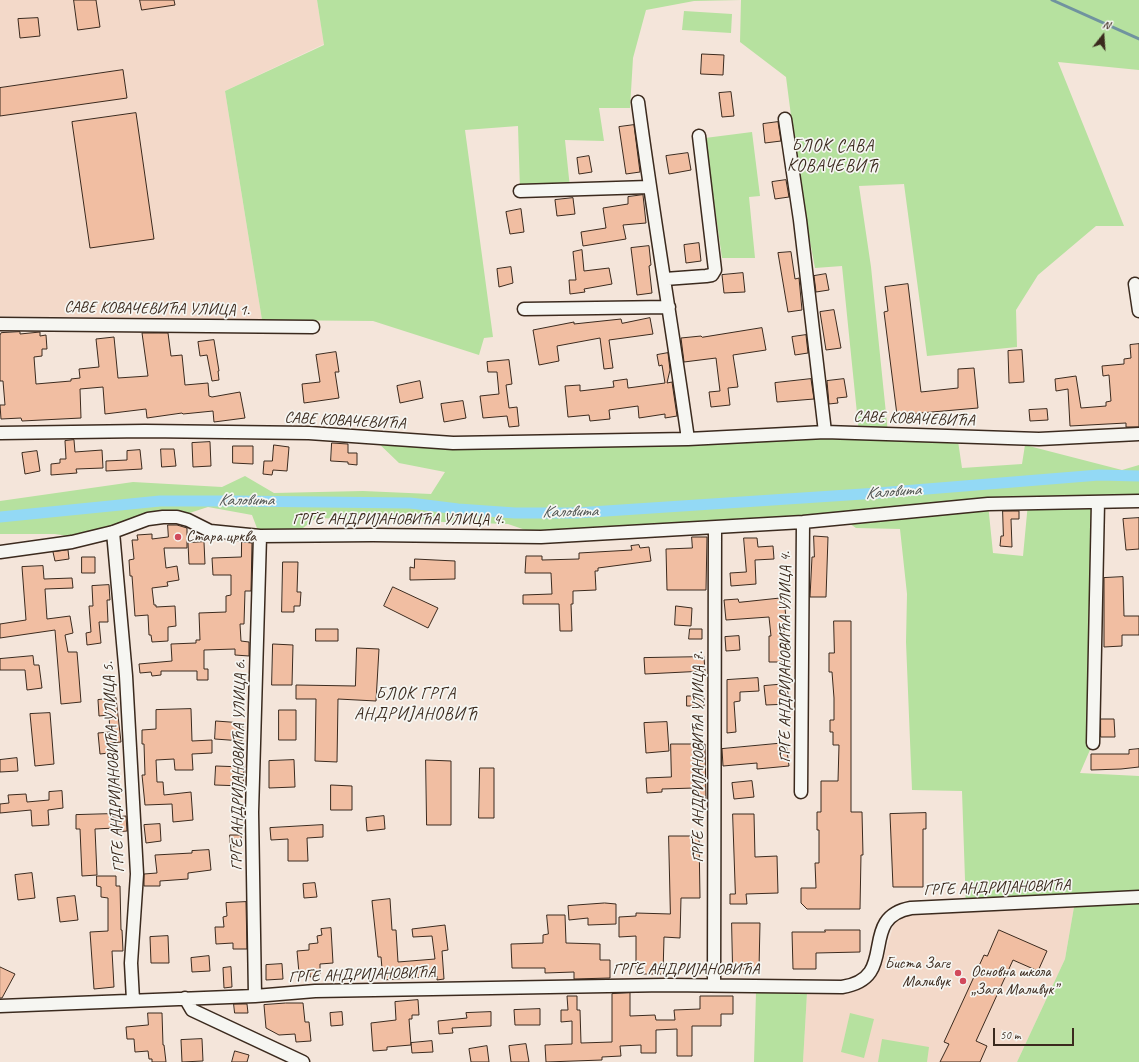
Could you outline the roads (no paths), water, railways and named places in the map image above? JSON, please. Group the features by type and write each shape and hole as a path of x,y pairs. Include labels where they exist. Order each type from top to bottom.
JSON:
{"street":[{"path":"638,102 649,187 665,279 688,439"},
{"path":"785,119 801,228 825,432"},
{"path":"665,279 712,275 715,270 699,136"},
{"path":"520,191 649,187"},
{"path":"1135,284 1139,311"},
{"path":"524,309 669,307"},
{"name":"САВЕ КОВАЧЕВИЋА УЛИЦА 1.","path":"0,324 313,327"},
{"name":"САВЕ КОВАЧЕВИЋА","path":"0,433 114,431 309,433 453,443 688,439 825,432 1039,438 1139,434"},
{"name":"ГРГЕ АНДРИЈАНОВИЋА УЛИЦА 4.","path":"0,552 72,542 113,532 148,519 177,517 188,520 210,531 260,536 373,535 541,537 803,522 988,504 1139,500"},
{"path":"1093,744 1098,502"},
{"name":"ГРГЕ АНДРИЈАНОВИЋА УЛИЦА 4.","path":"801,792 803,522"},
{"name":"ГРГЕ АНДРИЈАНОВИЋА УЛИЦА 7.","path":"714,985 715,528"},
{"name":"ГРГЕ АНДРИЈАНОВИЋА УЛИЦА 5.","path":"113,532 126,676 137,874 131,963 133,1000"},
{"name":"ГРГЕ АНДРИЈАНОВИЋА УЛИЦА 6.","path":"255,996 252,812 260,536"},
{"name":"ГРГЕ АНДРИЈАНОВИЋА","path":"0,1006 255,996 323,991 714,985 842,987 858,983 872,970 883,924 892,914 900,910 911,908 1139,897"},
{"path":"185,998 192,1010 303,1062"}],"waterway":[{"path":"1052,0 1139,39"},
{"name":"Каловита","path":"0,517 160,501 410,503 458,509 515,513 576,513 878,493 1099,475 1139,476"}],"place":[{"name":"Стара црква","path":"178,537"},
{"name":"Биста Заге Маливук","path":"958,973"},
{"name":"Основна школа „Зага Маливук”","path":"963,981"}],"district":[{"name":"БЛОК САВА КОВАЧЕВИЋ","path":"833,157"},
{"name":"БЛОК ГРГА АНДРИЈАНОВИЋ","path":"416,705"}]}
